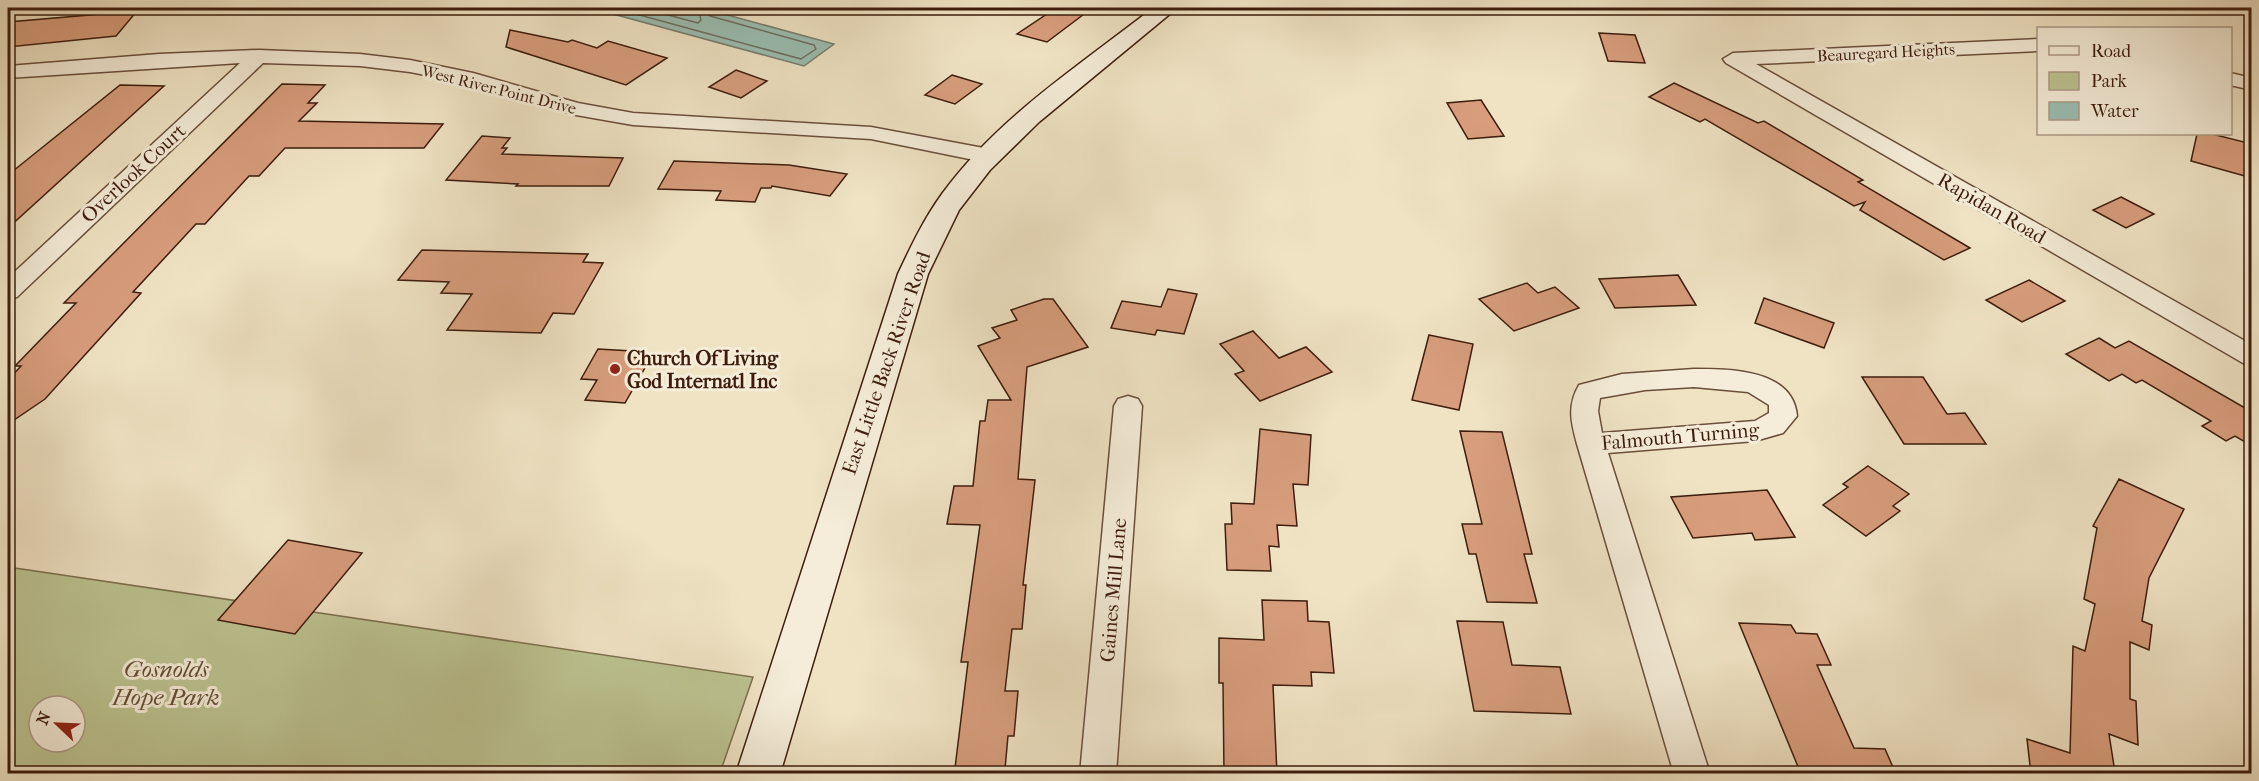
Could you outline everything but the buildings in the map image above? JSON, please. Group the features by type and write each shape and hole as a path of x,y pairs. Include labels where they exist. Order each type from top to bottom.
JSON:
{"street":[{"name":"East Little Back River Road","path":"758,774 913,274 934,227 958,191 988,156 1166,8"},
{"name":"Beauregard Heights","path":"1733,59 2037,45"},
{"name":"West River Point Drive","path":"8,72 164,59 259,56 343,58 459,76 578,110 630,119 696,125 874,134 988,156"},
{"name":"Overlook Court","path":"8,291 259,56"},
{"name":"Rapidan Road","path":"1733,59 2252,357"},
{"path":"2232,79 2252,84"},
{"name":"Falmouth Turning","path":"1591,444 1755,431 1773,426 1783,416 1782,402 1770,391 1751,383 1725,378 1614,384 1589,392 1584,401 1582,412 1591,444 1692,774"},
{"name":"Gaines Mill Lane","path":"1098,774 1128,406"}],"green space":[{"name":"Gosnolds Hope Park","path":"8,567 753,677 720,773 8,773"}],"water":[{"path":"591,8 702,8 834,44 804,66"}],"place":[{"name":"Church Of Living God Internatl Inc","path":"615,369"}]}
